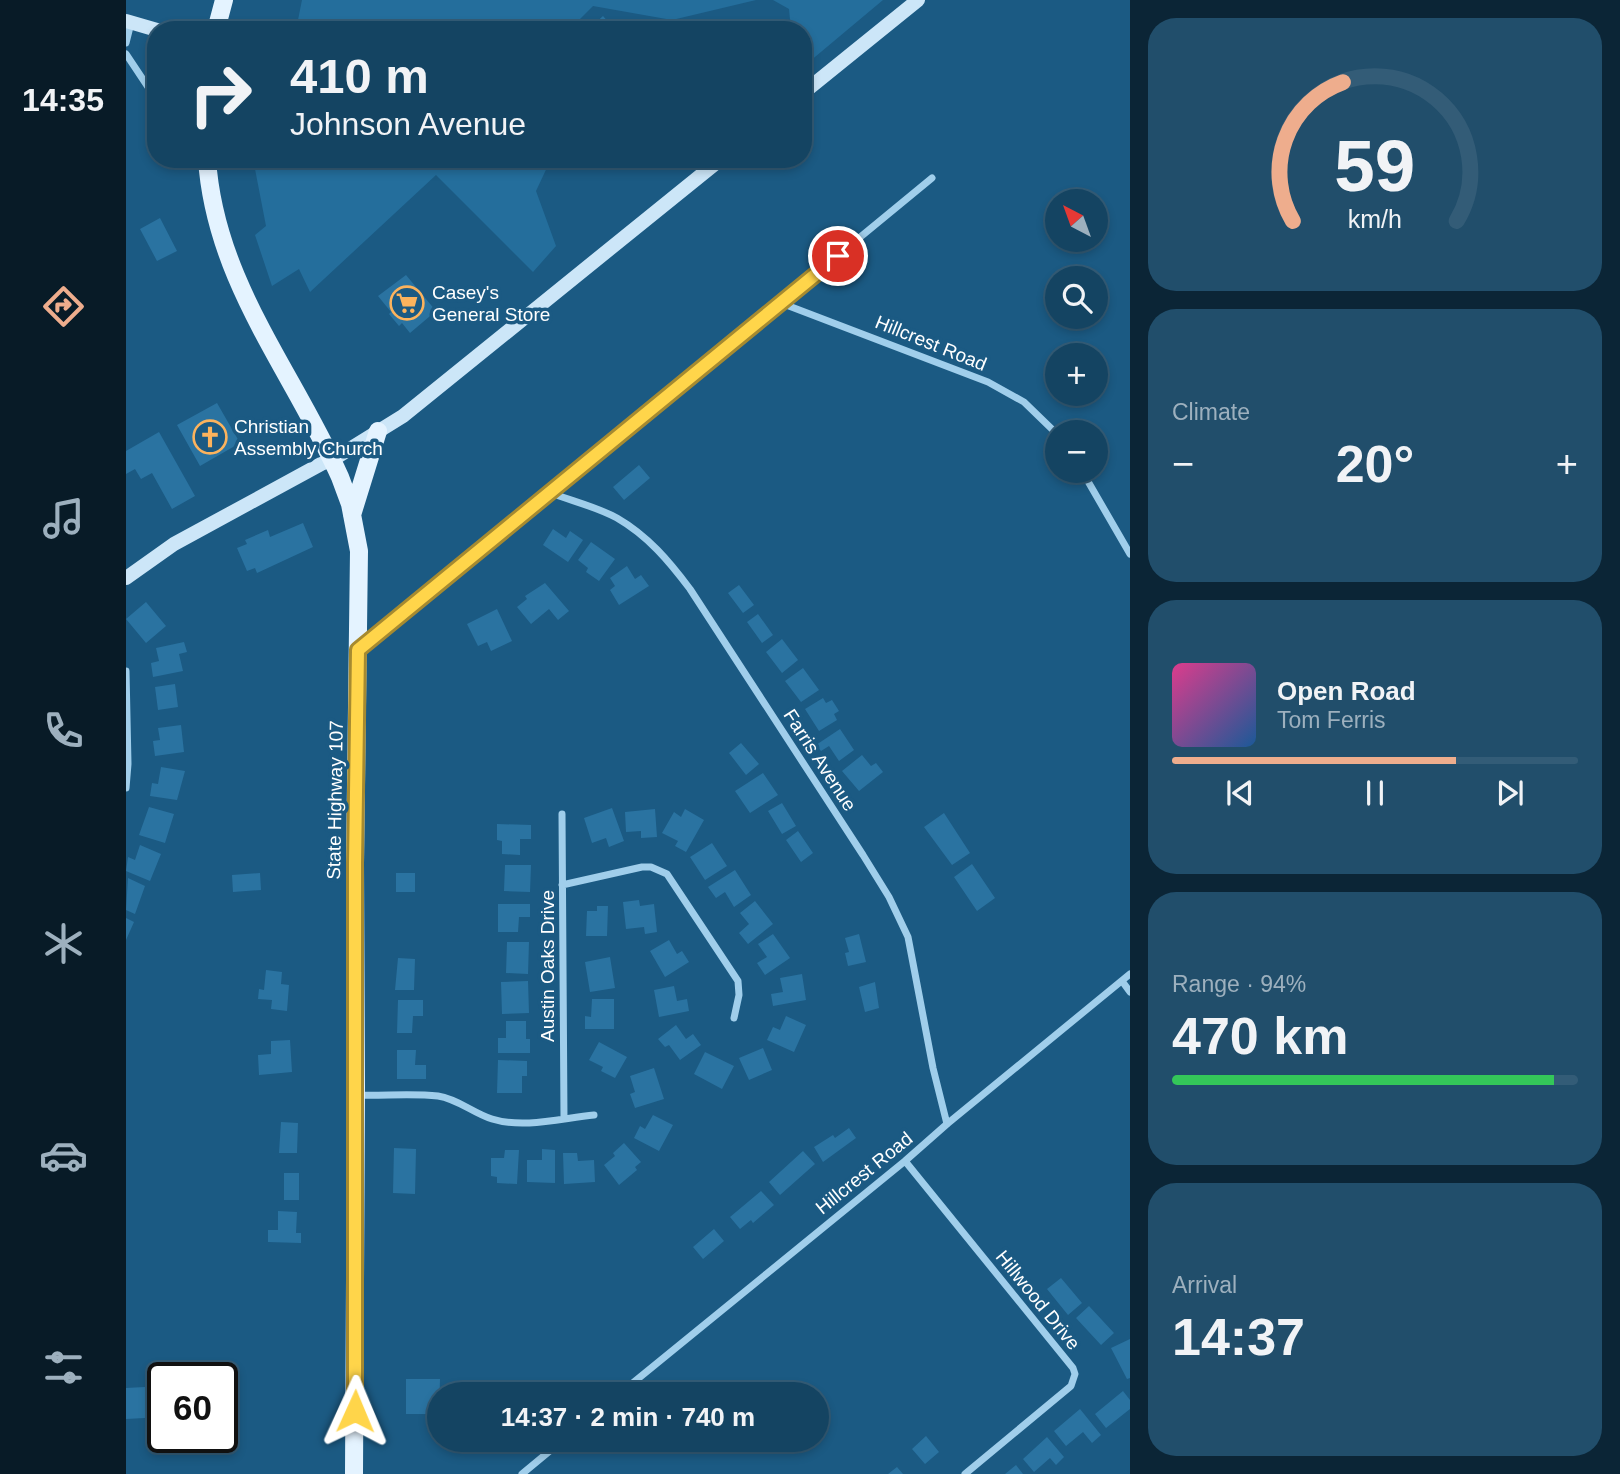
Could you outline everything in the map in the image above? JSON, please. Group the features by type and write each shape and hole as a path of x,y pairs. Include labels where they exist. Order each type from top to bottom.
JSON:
{"main road":[{"path":"219,21 225,0"},
{"name":"State Highway 107","path":"208,168 213,200 229,263 247,303 332,460 352,515 359,551 354,903 354,1474"},
{"path":"352,515 378,431"}],"street":[{"path":"812,86 918,0"},
{"path":"126,43 128,22 147,27"},
{"path":"126,54 147,86"},
{"path":"126,578 174,544 332,460 403,416 711,168"},
{"path":"358,650 932,178"},
{"name":"Hillcrest Road","path":"781,303 885,341 995,386 1024,402 1045,422"},
{"path":"1089,483 1130,554"},
{"name":"Farris Avenue","path":"551,493 615,517 666,556 883,886 898,913 913,954 933,1068 947,1124"},
{"path":"126,671 126,788"},
{"name":"Austin Oaks Drive","path":"562,814 564,1118"},
{"path":"562,885 642,867 651,867 667,874 738,981 738,1004 734,1018"},
{"name":"Hillcrest Road","path":"634,1382 1130,974"},
{"path":"1122,981 1130,992"},
{"path":"356,1095 437,1096 492,1119 514,1122 594,1115"},
{"name":"Hillwood Drive","path":"905,1161 1073,1368 1075,1374 1071,1387 965,1474"},
{"path":"522,1474 549,1452"}],"shaded area":[{"path":"302,0 756,0 672,20 593,6 578,21 298,21"},
{"path":"773,0 883,0 812,59 812,21 790,21 789,9"},
{"path":"547,168 536,191 556,246 533,272 436,175 310,292 299,269 272,286 255,235 266,226 255,169"}],"building":[{"path":"160,218 177,251 157,261 140,229"},
{"name":"Casey's General Store","path":"406,275 436,311 410,333 402,323 399,326 378,296"},
{"path":"217,403 240,443 200,466 177,425"},
{"path":"159,432 195,496 172,509 152,473 141,479 135,469 126,474 126,451"},
{"path":"639,465 650,478 624,500 613,487"},
{"path":"303,523 313,547 257,573 255,568 247,571 237,548 247,544 245,540 268,530 270,537"},
{"path":"553,529 566,538 570,531 583,540 568,562 543,545"},
{"path":"591,542 615,559 599,581 586,572 588,568 578,560"},
{"path":"627,566 635,579 641,575 649,586 619,605 610,590 615,586 610,578"},
{"path":"545,583 569,611 558,620 549,609 531,624 517,607 527,599 525,596"},
{"path":"739,585 754,605 743,613 728,593"},
{"path":"146,602 166,626 146,643 126,619"},
{"path":"497,609 512,641 491,651 487,642 478,646 467,624"},
{"path":"758,614 773,635 762,643 747,622"},
{"path":"782,639 798,660 782,673 766,652"},
{"path":"184,642 187,652 179,654 183,671 153,677 151,663 159,661 156,648"},
{"path":"803,668 819,690 801,702 785,681"},
{"path":"175,684 178,707 158,710 155,687"},
{"path":"823,698 826,703 832,700 839,711 834,714 837,720 819,731 805,709"},
{"path":"181,725 184,752 155,756 153,741 160,740 158,728"},
{"path":"840,729 854,750 839,761 829,746 821,751 816,745"},
{"path":"741,743 759,764 746,775 729,753"},
{"path":"862,755 871,766 876,763 883,772 859,791 842,771"},
{"path":"161,767 185,771 177,800 150,796 152,783 158,784"},
{"path":"763,773 778,795 750,813 735,791"},
{"path":"782,803 796,826 782,834 768,811"},
{"path":"149,807 174,814 165,843 139,835"},
{"path":"612,808 624,841 609,847 606,838 592,843 584,818"},
{"path":"655,809 657,837 641,838 641,831 626,832 625,812"},
{"path":"685,809 704,820 686,852 675,846 678,841 662,833 674,812 681,817"},
{"path":"944,813 970,853 952,865 924,827"},
{"path":"497,824 531,825 531,839 520,839 520,855 502,854 502,841 497,840"},
{"path":"798,831 813,853 801,862 786,840"},
{"path":"712,843 727,866 705,880 690,857"},
{"path":"140,845 161,854 150,881 126,871 128,857 135,860"},
{"path":"972,864 995,898 977,911 954,877"},
{"path":"505,865 531,865 530,892 504,891"},
{"path":"735,870 751,895 734,907 725,892 716,898 708,887"},
{"path":"260,873 261,890 233,892 232,875"},
{"path":"396,873 415,873 415,892 396,892"},
{"path":"128,878 145,886 135,914 126,910"},
{"path":"639,900 640,906 654,904 657,932 645,934 644,927 626,929 623,902"},
{"path":"755,901 773,924 748,944 739,933 749,924 740,913"},
{"path":"498,904 530,904 530,917 519,917 518,932 498,932"},
{"path":"597,906 608,906 607,936 586,936 587,911 597,911"},
{"path":"126,918 134,922 126,940"},
{"path":"773,934 790,958 765,975 757,963 767,957 758,944"},
{"path":"859,934 866,962 848,966 845,953 849,952 845,938"},
{"path":"669,940 677,954 682,951 689,962 665,977 650,951"},
{"path":"507,942 529,942 528,974 506,973"},
{"path":"610,957 615,988 590,992 585,962"},
{"path":"398,958 415,959 414,990 395,990"},
{"path":"266,970 282,972 281,984 289,985 287,1011 271,1009 272,1000 258,999 259,989 264,990"},
{"path":"802,974 806,1000 773,1006 771,994 783,992 780,978"},
{"path":"528,981 529,1013 502,1014 501,982"},
{"path":"875,982 879,1008 865,1012 859,987"},
{"path":"674,986 677,1001 687,999 689,1011 659,1017 654,990"},
{"path":"592,999 614,999 614,1029 585,1029 585,1016 591,1017"},
{"path":"398,1000 423,1000 423,1016 413,1016 412,1033 397,1033"},
{"path":"786,1016 806,1025 794,1052 767,1040 773,1027 780,1030"},
{"path":"506,1021 526,1021 526,1039 530,1039 530,1053 498,1053 498,1038 506,1038"},
{"path":"676,1025 686,1039 693,1034 701,1045 680,1060 669,1045 665,1047 658,1039"},
{"path":"290,1040 292,1072 259,1075 258,1055 271,1054 271,1041"},
{"path":"599,1042 627,1057 615,1078 601,1071 603,1067 589,1060"},
{"path":"763,1048 772,1070 749,1080 739,1058"},
{"path":"397,1050 416,1050 415,1065 426,1065 426,1079 397,1079"},
{"path":"705,1052 734,1066 722,1089 694,1074"},
{"path":"498,1060 527,1061 527,1076 522,1076 522,1093 497,1093"},
{"path":"654,1068 664,1099 635,1108 630,1094 635,1092 630,1076"},
{"path":"653,1115 673,1125 659,1151 634,1138 640,1126 645,1129"},
{"path":"281,1122 298,1123 297,1153 279,1153"},
{"path":"849,1128 856,1138 823,1162 814,1147 833,1135 835,1138"},
{"path":"624,1143 641,1162 635,1167 637,1170 619,1185 604,1165"},
{"path":"394,1148 416,1149 415,1194 393,1193"},
{"path":"542,1149 555,1150 555,1183 527,1182 527,1160 542,1160"},
{"path":"505,1150 519,1150 517,1184 497,1183 497,1177 491,1176 491,1158 504,1158"},
{"path":"803,1151 815,1164 780,1195 769,1182"},
{"path":"563,1153 577,1153 578,1161 594,1160 595,1182 564,1184"},
{"path":"284,1173 299,1173 299,1200 284,1200"},
{"path":"761,1191 774,1205 753,1223 751,1220 740,1229 730,1217"},
{"path":"278,1211 297,1212 296,1233 301,1233 301,1243 268,1242 268,1230 278,1230"},
{"path":"714,1229 724,1241 703,1259 693,1247"},
{"path":"1061,1278 1082,1303 1068,1315 1047,1289"},
{"path":"1089,1306 1114,1333 1101,1345 1076,1318"},
{"path":"1130,1339 1130,1378 1127,1379 1111,1348"},
{"path":"406,1379 440,1379 440,1382 427,1382 427,1414 406,1414"},
{"path":"147,1387 147,1418 126,1419 126,1388"},
{"path":"1123,1391 1130,1400 1130,1409 1106,1428 1095,1414"},
{"path":"1080,1409 1101,1435 1092,1443 1083,1432 1066,1446 1054,1431"},
{"path":"926,1436 939,1452 925,1464 912,1449"},
{"path":"1047,1437 1064,1457 1056,1465 1050,1458 1034,1472 1023,1459"},
{"path":"1016,1465 1023,1474 1005,1474"},
{"path":"897,1467 903,1474 888,1474"}],"place":[{"name":"Casey's General Store","path":"407,303"},
{"name":"Christian Assembly Church","path":"210,437"}],"route":[{"path":"355,1411 354,982 358,650 838,256"}]}
